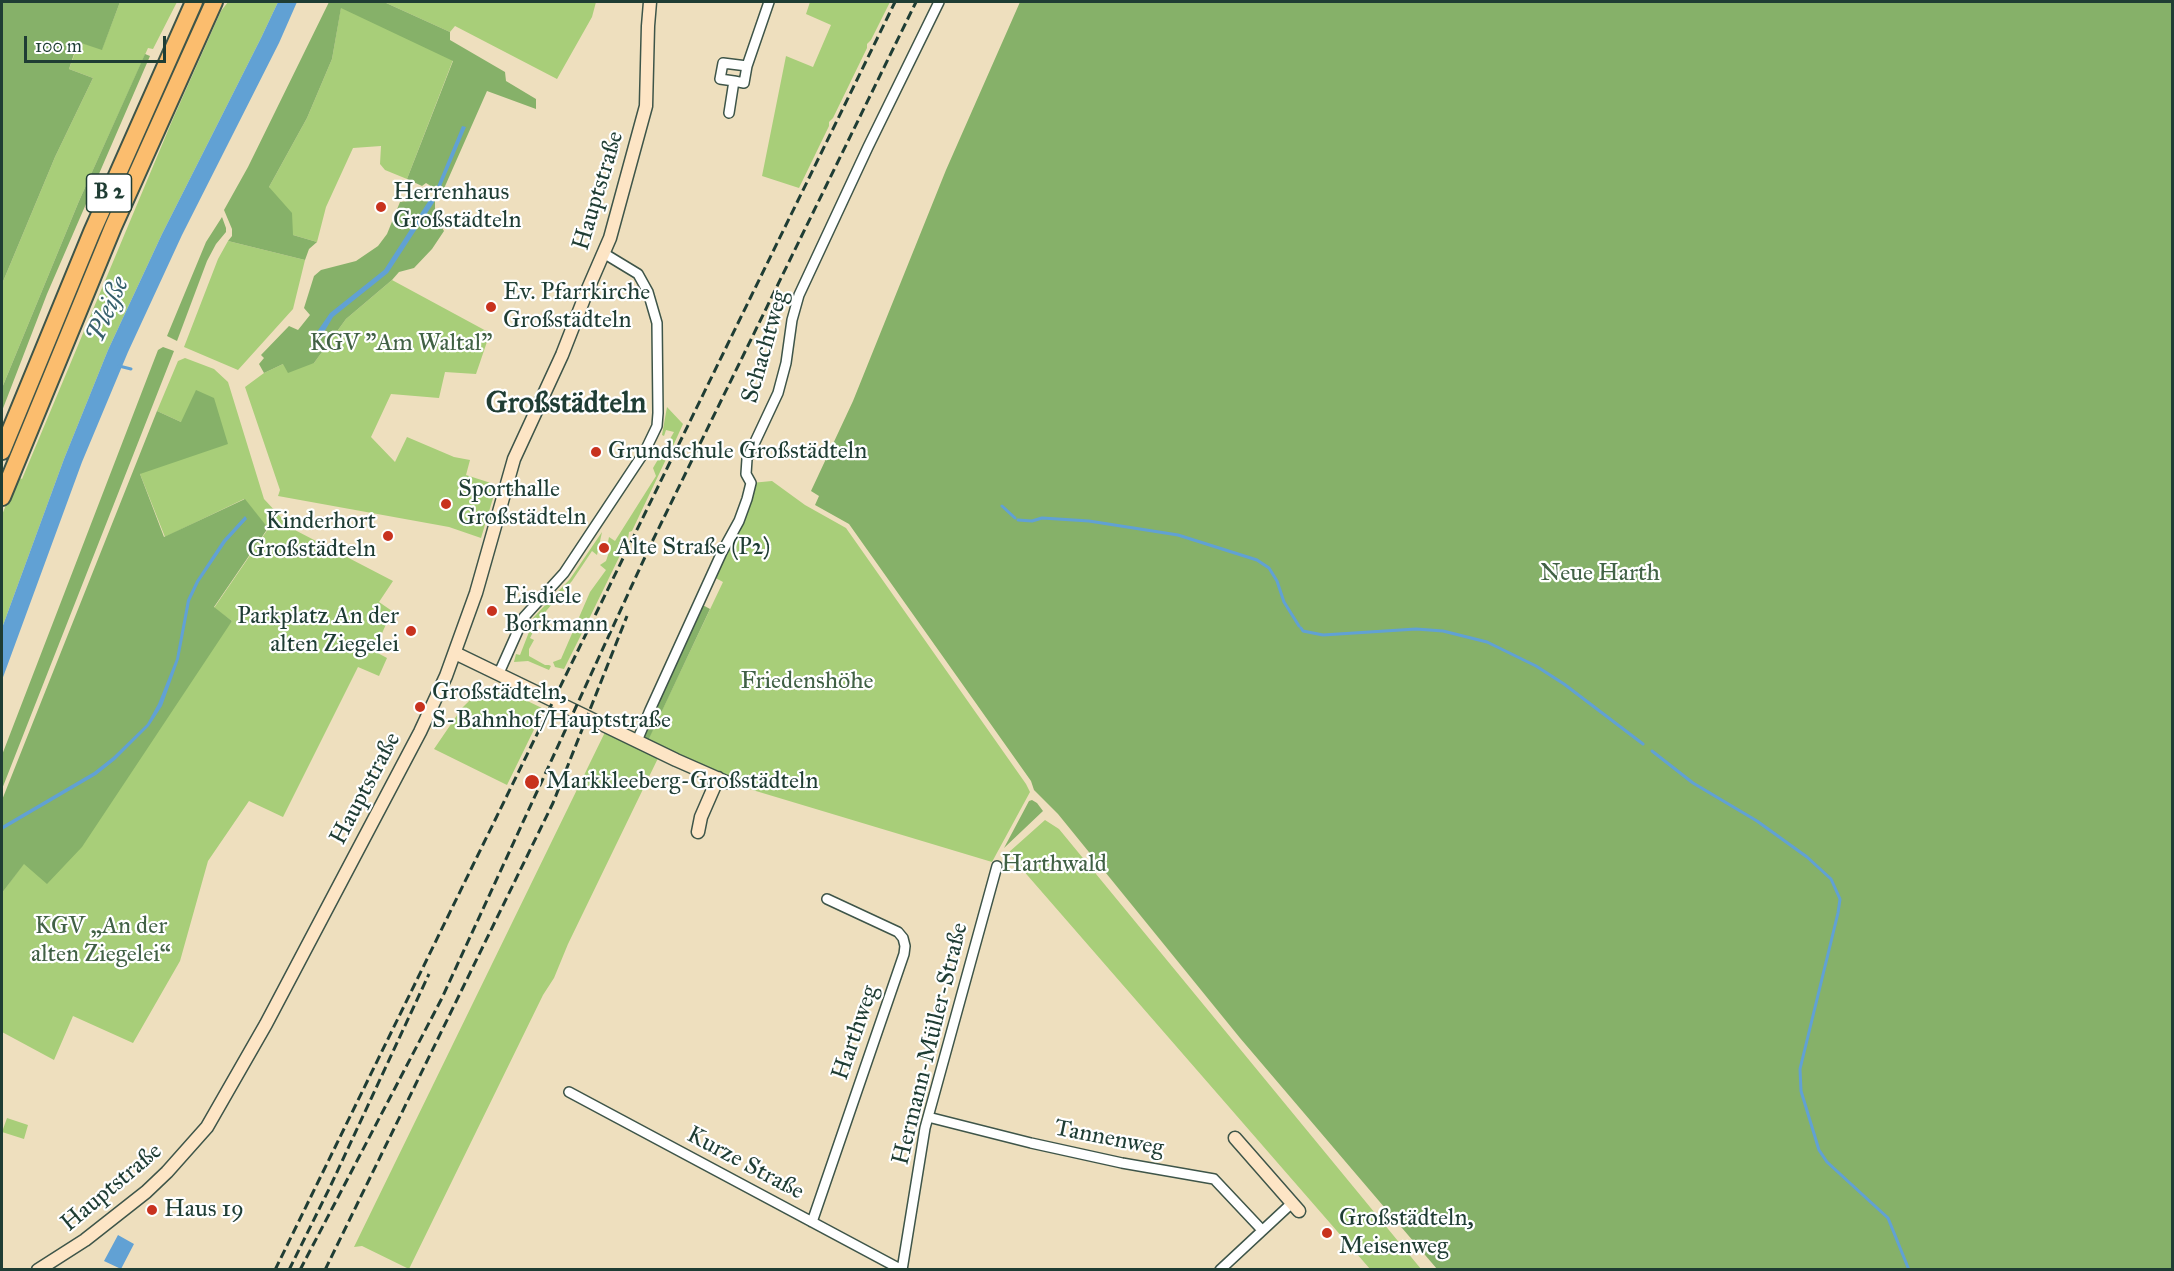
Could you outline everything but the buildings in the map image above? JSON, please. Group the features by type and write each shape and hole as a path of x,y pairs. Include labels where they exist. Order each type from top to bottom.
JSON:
{"highway":[{"name":"B 2","path":"2,452 92,232 194,2"},
{"name":"B 2","path":"2,497 113,227 214,2"}],"main road":[{"name":"Hauptstraße","path":"38,1269 85,1240 146,1191 167,1172 207,1127 266,1024 409,754 455,653 476,593 514,459 605,254 646,106 650,2"},
{"path":"455,653 722,780 701,817 698,832"},
{"path":"1235,1138 1295,1207"}],"street":[{"path":"747,66 723,63 720,79 744,83 747,66 769,2"},
{"name":"Schachtweg","path":"638,741 747,499 751,483 746,474 747,459 778,393 786,363 792,320 800,295 868,147 939,2"},
{"path":"729,113 734,81"},
{"path":"499,673 524,617 564,573 645,452 657,426 657,323 648,292 638,274 605,254"},
{"name":"Hermann-Müller-Straße","path":"902,1269 928,1117 997,866"},
{"name":"Harthweg","path":"812,1222 905,946 898,932 827,899"},
{"name":"Kurze Straße","path":"569,1092 902,1269"},
{"name":"Tannenweg","path":"928,1117 1042,1146 1214,1179 1262,1230"},
{"path":"1220,1269 1262,1230 1295,1207"}],"green space":[{"path":"2,2 120,2 102,50 78,42 69,69 93,78 55,157 2,284"},
{"path":"120,2 177,2 153,49 148,48 79,201 2,388 2,284 55,157 93,78 69,69 79,42 102,49"},
{"path":"228,2 278,2 162,234 108,350 64,459 2,628 2,515 17,477 22,479 172,121 221,11"},
{"path":"329,2 384,2 450,32 450,40 505,72 506,81 536,99 536,109 487,91 442,193 426,183 422,186 407,179 453,61 341,8 332,59 307,118 269,187 292,213 293,235 317,242 309,249 305,260 228,241 232,236 232,229 224,210 248,167"},
{"path":"384,2 596,2 592,17 557,79 455,26 450,32"},
{"path":"810,2 890,2 867,44 799,188 762,176 786,56 813,67 831,25 806,14"},
{"name":"Neue Harth","path":"1020,2 2172,2 2172,1269 1437,1269 1240,1038 1058,814 1034,790 1031,781 849,524 815,505 819,496 811,491 853,401 946,170"},
{"path":"341,7 453,60 407,179 385,170 380,164 381,146 353,148 326,207 317,242 293,235 269,187 307,118 332,59"},
{"path":"145,54 150,56 47,294 2,411 2,388 79,201"},
{"path":"415,189 435,200 435,216 444,231 432,249 414,268 399,272 346,319 314,363 288,373 283,364 264,373 259,364 264,358 261,355 289,326 298,330 310,315 304,308 314,276 321,270 356,261 378,246 387,234 400,202 408,201"},
{"path":"222,217 226,232 207,261 177,341 167,336 206,242"},
{"path":"228,241 305,260 293,309 238,370 184,347 218,259"},
{"name":"KGV \"Am Waltal\"","path":"392,280 490,333 476,374 445,372 439,398 391,394 371,437 395,462 407,437 454,457 470,460 466,475 497,485 481,538 449,527 278,496 280,490 245,387 264,373 283,364 314,363 346,319"},
{"path":"163,347 174,351 2,789 2,755 158,350"},
{"name":"KGV „An der alten Ziegelei“","path":"185,358 214,369 228,382 264,499 291,528 393,581 379,602 392,611 374,651 387,658 379,676 358,667 283,817 249,801 208,861 180,961 133,1043 73,1016 54,1060 2,1032 2,893 24,863 232,621 214,608 268,529 244,499 165,537 140,474 181,422 157,411 178,361"},
{"path":"196,390 214,398 228,444 140,474 164,537 245,499 268,528 214,607 232,621 82,847 47,884 24,864 2,893 2,800 157,411 181,422"},
{"path":"667,407 683,424 588,621 584,623 584,629 564,669 555,667 553,662 561,659 590,592 606,570 600,565 606,561 611,546 608,542 609,537 615,541 656,476 653,468 674,432 666,430 664,436 662,435"},
{"name":"Friedenshöhe","path":"772,481 805,505 846,528 1026,784 1030,792 992,862 726,782 661,752 568,944 554,978 543,995 409,1269 362,1246 354,1247 608,726 646,744 723,582 712,576 751,483"},
{"path":"602,532 597,555 592,551 572,581 540,618 545,622 541,624 533,618 570,579"},
{"path":"699,603 710,609 646,745 638,741"},
{"path":"528,626 537,633 533,632 530,638 534,640 529,649 529,656 551,666 549,670 528,661 514,662 516,654 520,655 529,632 526,630"},
{"path":"486,689 512,698 517,696 544,709 507,785 434,749 462,708 475,695"},
{"path":"1032,800 1043,811 1004,848 1029,801"},
{"name":"Harthwald","path":"1045,820 1059,829 1421,1269 1370,1269 1008,853"},
{"path":"7,1118 28,1125 24,1139 2,1132"}],"water":[{"path":"278,2 297,2 279,43 182,235 128,352 82,462 2,680 2,628 64,459 108,350 162,234"},
{"path":"462,126 466,127 439,191 436,189"},
{"path":"431,197 435,200 433,204 388,273 333,317 320,339 316,341 312,339 330,313 384,270"},
{"path":"245,516 247,519 226,542 199,582 190,601 179,659 162,706 149,726 115,760 96,775 2,830 2,826 94,772 147,724 158,704 176,659 187,600 196,581 223,540"},
{"path":"118,1235 134,1244 121,1269 104,1261"}],"waterway":[{"path":"432,202 440,186"},
{"path":"119,366 131,369"},
{"path":"1002,506 1015,518"},
{"path":"1018,520 1032,521 1042,518 1089,521 1178,535 1257,560 1269,568 1277,581 1284,602 1299,626"},
{"path":"1301,628 1303,631 1323,635 1416,629 1443,631 1487,642 1536,666 1564,684 1643,744"},
{"path":"1652,751 1693,783 1757,821 1807,857 1831,879 1840,899 1800,1069 1801,1091 1819,1150 1827,1162 1888,1218 1909,1270"}],"railway":[{"path":"275,1270 895,2"},
{"path":"300,1270 442,998 651,544 916,2"},
{"path":"325,1270 553,803 627,616"},
{"path":"289,1270 429,974"}],"place":[{"name":"Herrenhaus Großstädteln","path":"381,207"},
{"name":"Ev. Pfarrkirche Großstädteln","path":"491,307"},
{"name":"Grundschule Großstädteln","path":"596,452"},
{"name":"Sporthalle Großstädteln","path":"446,504"},
{"name":"Kinderhort Großstädteln","path":"388,536"},
{"name":"Alte Straße (P2)","path":"604,548"},
{"name":"Eisdiele Borkmann","path":"492,611"},
{"name":"Parkplatz An der alten Ziegelei","path":"411,631"},
{"name":"Großstädteln, S-Bahnhof/Hauptstraße","path":"420,707"},
{"name":"Markkleeberg-Großstädteln","path":"532,782"},
{"name":"Haus 19","path":"152,1210"},
{"name":"Großstädteln, Meisenweg","path":"1327,1233"}],"district":[{"name":"Großstädteln","path":"566,405"}],"water label":[{"name":"Pleiße","path":"109,310"}]}
